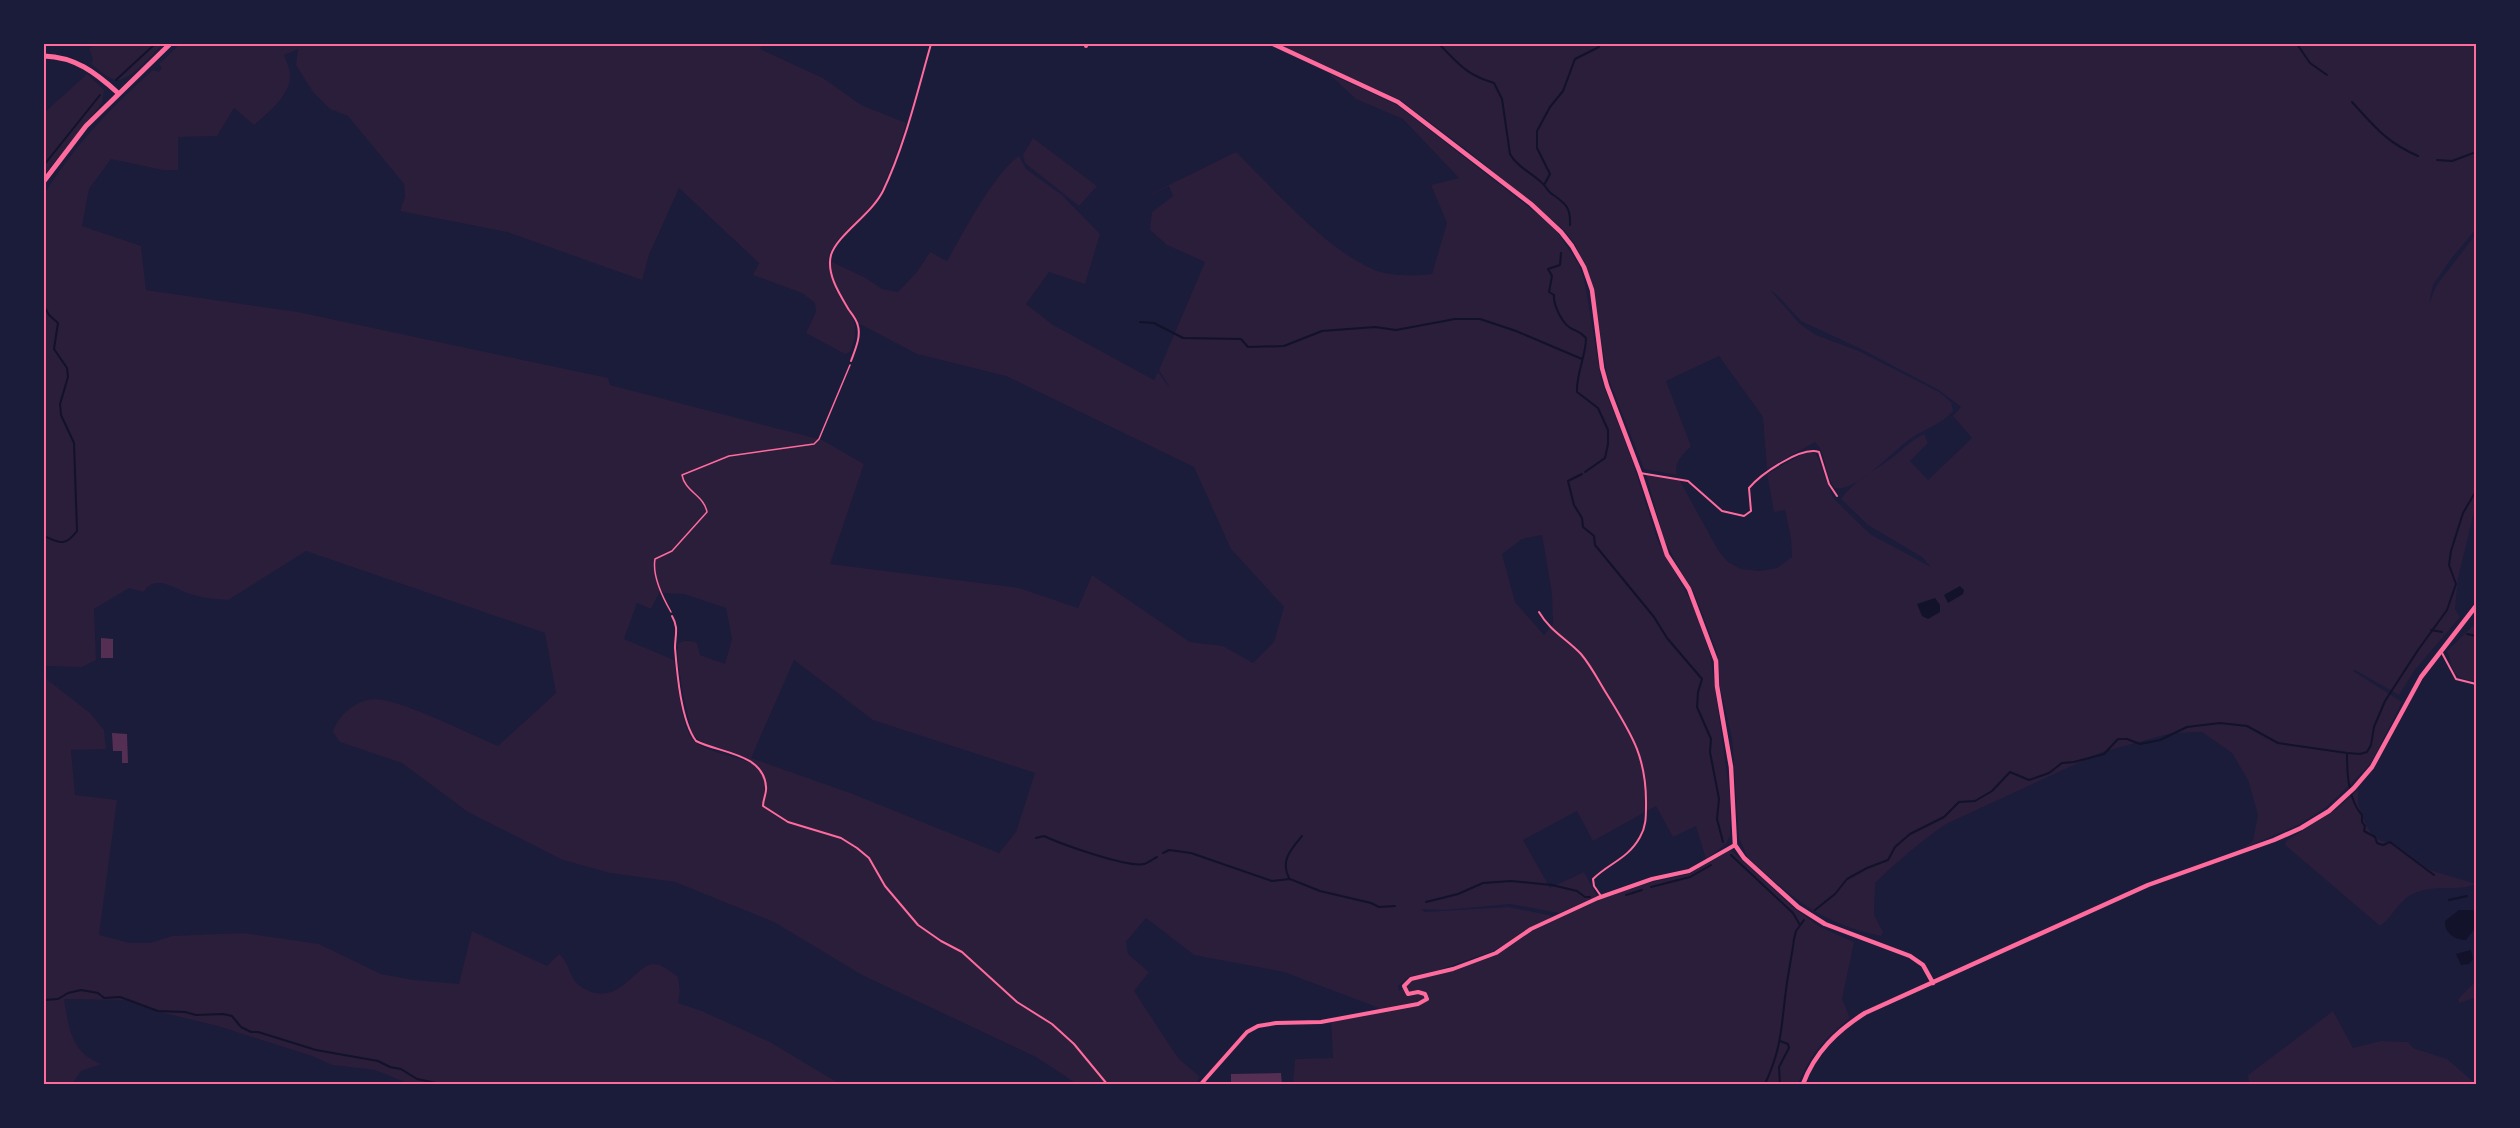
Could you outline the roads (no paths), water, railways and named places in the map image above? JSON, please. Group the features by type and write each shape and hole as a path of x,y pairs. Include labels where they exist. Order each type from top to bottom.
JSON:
{"main road":[{"path":"44,181 86,126 170,44"},
{"path":"44,56 66,58 78,63 118,93"}],"street":[{"path":"1273,44 1398,102 1531,204 1561,232 1579,260 1592,290 1602,368 1667,555 1689,589 1716,661 1717,686 1731,767 1735,844 1744,858 1798,907 1825,924 1916,959 1923,965 1932,983"},
{"path":"1803,1084 1817,1056 1829,1041 1846,1026 1875,1008 2148,885 2274,840 2301,828 2329,811 2354,788 2372,767 2421,677 2476,606"},
{"path":"1201,1084 1251,1028 1276,1023 1336,1020 1418,1004 1427,999 1425,994 1418,992 1408,994 1404,986 1410,979 1454,969 1496,953 1531,929 1601,896 1652,879 1689,871 1735,844"}],"lane":[{"path":"851,361 858,343 858,325 835,283 830,267 831,255 842,239 873,208 882,192 903,140 931,44"},
{"path":"1640,473 1688,481 1722,511 1744,516 1751,511 1749,488 1752,484 1790,459 1812,449 1819,452 1829,484 1837,496"},
{"path":"1539,612 1553,631 1579,652 1591,666 1630,730 1643,764 1646,796 1644,829 1633,849 1593,879 1594,886 1601,896"},
{"path":"672,616 678,625 675,645 682,696 691,733 696,741 754,764 767,789 763,806 767,810 788,822 841,838 869,858 885,886 918,925 970,958 1017,1002 1052,1024 1074,1044 1107,1084"},
{"path":"2441,651 2456,679 2476,684"}],"waterway":[{"path":"116,80 155,44"},
{"path":"1439,44 1469,72 1494,83 1502,99 1510,154 1517,163 1564,203 1568,210 1570,225"},
{"path":"1544,185 1550,174 1537,148 1537,131 1550,107 1563,91 1575,59 1599,47 1600,44"},
{"path":"2297,44 2310,63 2327,75"},
{"path":"44,165 100,95"},
{"path":"2352,102 2389,139 2418,156"},
{"path":"2437,160 2452,161 2476,152"},
{"path":"1561,253 1560,265 1548,269 1552,276 1549,292 1554,295 1556,307 1563,321 1586,338 1577,392 1598,408 1608,430 1605,458 1585,472"},
{"path":"44,306 49,315 58,323 54,349 67,368 68,377 60,404 61,415 74,443 77,531 69,540 62,542 44,536"},
{"path":"1140,322 1154,323 1183,338 1241,339 1248,347 1284,346 1322,331 1375,327 1396,330 1455,319 1480,319 1516,331 1582,359"},
{"path":"1582,474 1568,481 1574,505 1582,518 1583,527 1594,536 1595,545 1702,679 1697,707 1711,739 1710,752 1719,799 1717,819 1723,842"},
{"path":"1815,910 1835,894 1847,879 1888,860 1895,847 1910,834 1944,817 1959,802 1975,801 1992,791 2010,772 2029,780 2049,773 2062,763 2104,754 2118,739 2127,739 2140,744 2160,740 2187,727 2220,723 2247,726 2278,743 2347,753 2367,752 2385,701 2447,610 2456,584 2449,565 2451,551 2463,513 2476,491"},
{"path":"2431,630 2442,632"},
{"path":"2467,634 2476,636"},
{"path":"2347,753 2349,786 2357,809 2362,815 2364,831 2375,837 2377,843 2383,845 2390,842 2434,875"},
{"path":"1036,838 1044,836 1110,859 1136,864 1144,864 1157,857"},
{"path":"1289,878 1286,861 1302,836"},
{"path":"1163,853 1169,850 1191,853 1272,881 1290,879 1320,891 1379,907 1395,906"},
{"path":"1731,855 1793,913 1800,925"},
{"path":"1651,887 1690,877 1711,865"},
{"path":"1426,902 1458,894 1483,883 1511,881 1552,885 1577,891 1585,897 1590,897"},
{"path":"1626,895 1642,890"},
{"path":"2449,900 2467,896"},
{"path":"1765,1084 1775,1059 1780,1037 1794,939 1796,931 1804,920"},
{"path":"44,1000 58,999 68,993 81,990 98,993 104,998 120,997 158,1011 185,1012 196,1015 223,1014 232,1016 241,1027 251,1032 258,1032 316,1050 378,1061 401,1069 417,1079 441,1084"},
{"path":"1780,1041 1788,1044 1789,1048 1779,1067 1780,1084"}]}
